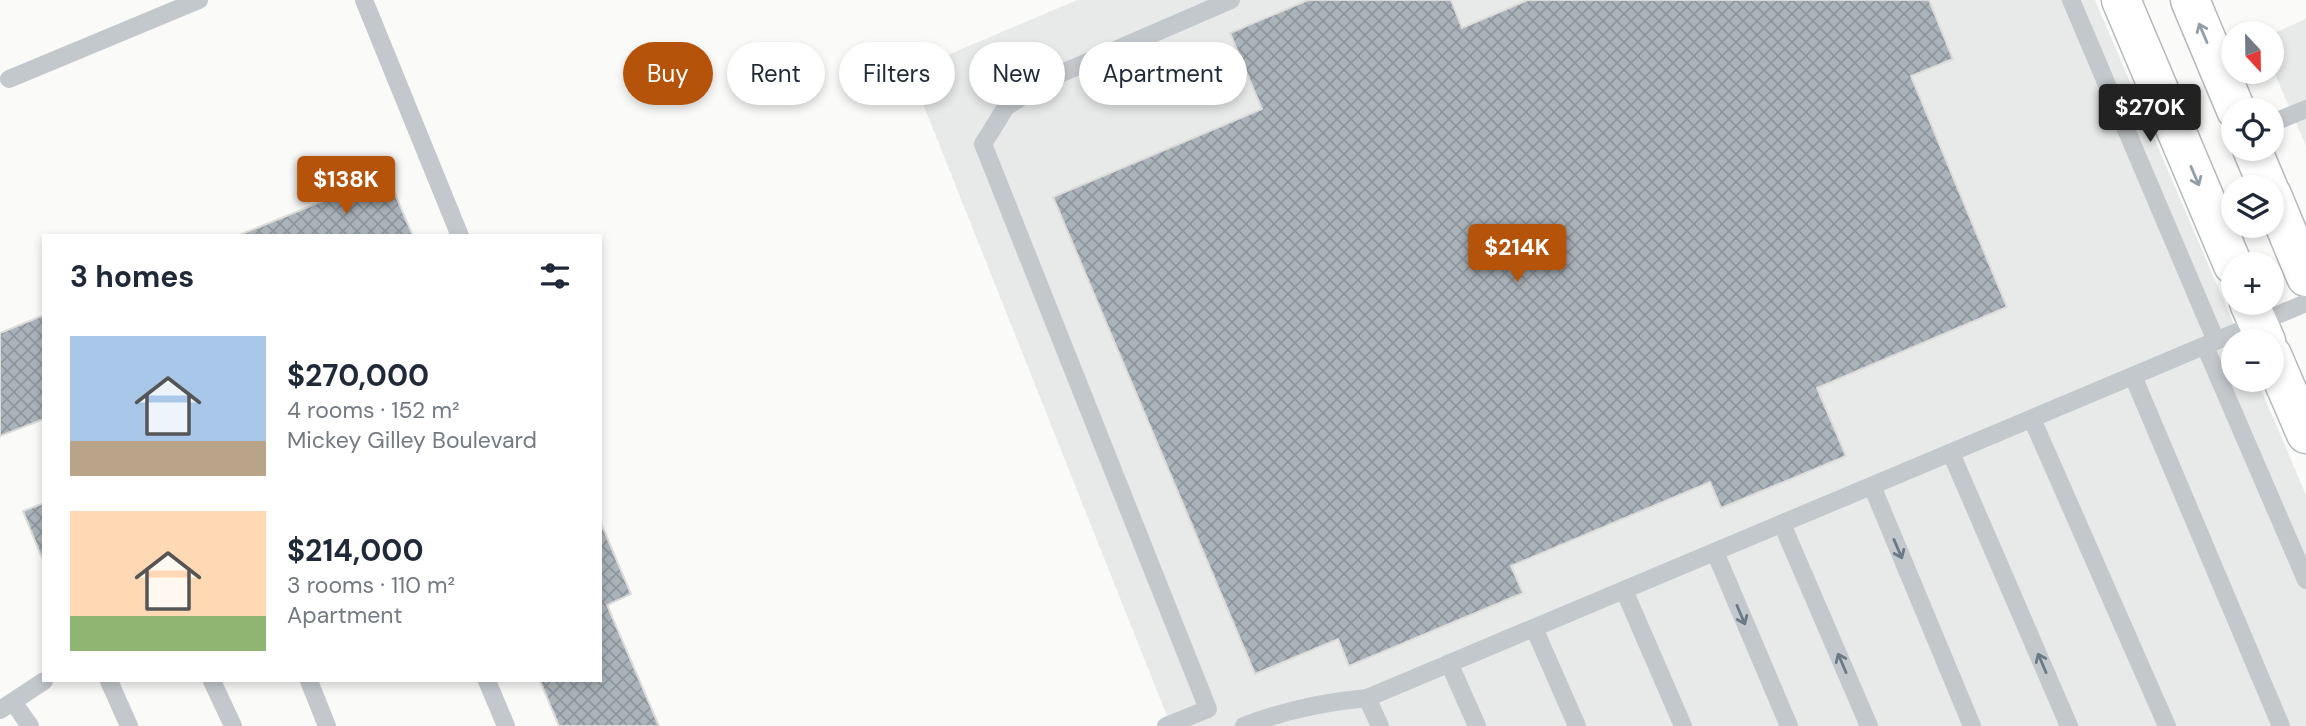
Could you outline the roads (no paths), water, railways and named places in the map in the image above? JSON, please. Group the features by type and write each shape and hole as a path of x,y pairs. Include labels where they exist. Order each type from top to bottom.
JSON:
{"street":[{"path":"2121,0 2228,252"},
{"path":"2190,0 2231,98"},
{"path":"2284,224 2306,277"},
{"path":"2284,384 2306,435"}],"lane":[{"path":"9,79 199,0"},
{"path":"364,0 459,234"},
{"path":"1166,726 1208,709 982,144 1006,107 1048,79 1231,0"},
{"path":"2071,0 2306,580"},
{"path":"2284,117 2306,109"},
{"path":"2264,329 2306,303"},
{"path":"1244,726 1277,713 1320,703 1367,698 2221,341"},
{"path":"2133,376 2281,726"},
{"path":"2032,419 2167,726"},
{"path":"1951,453 2069,726"},
{"path":"1872,486 1972,726"},
{"path":"1782,524 1869,726"},
{"path":"1715,552 1789,726"},
{"path":"1624,590 1683,726"},
{"path":"1534,628 1577,726"},
{"path":"1449,663 1477,726"},
{"path":"30,726 6,706 42,682"},
{"path":"109,682 129,726"},
{"path":"212,682 233,726"},
{"path":"309,682 327,726"},
{"path":"487,682 506,726"},
{"path":"1367,698 1380,726"}]}
